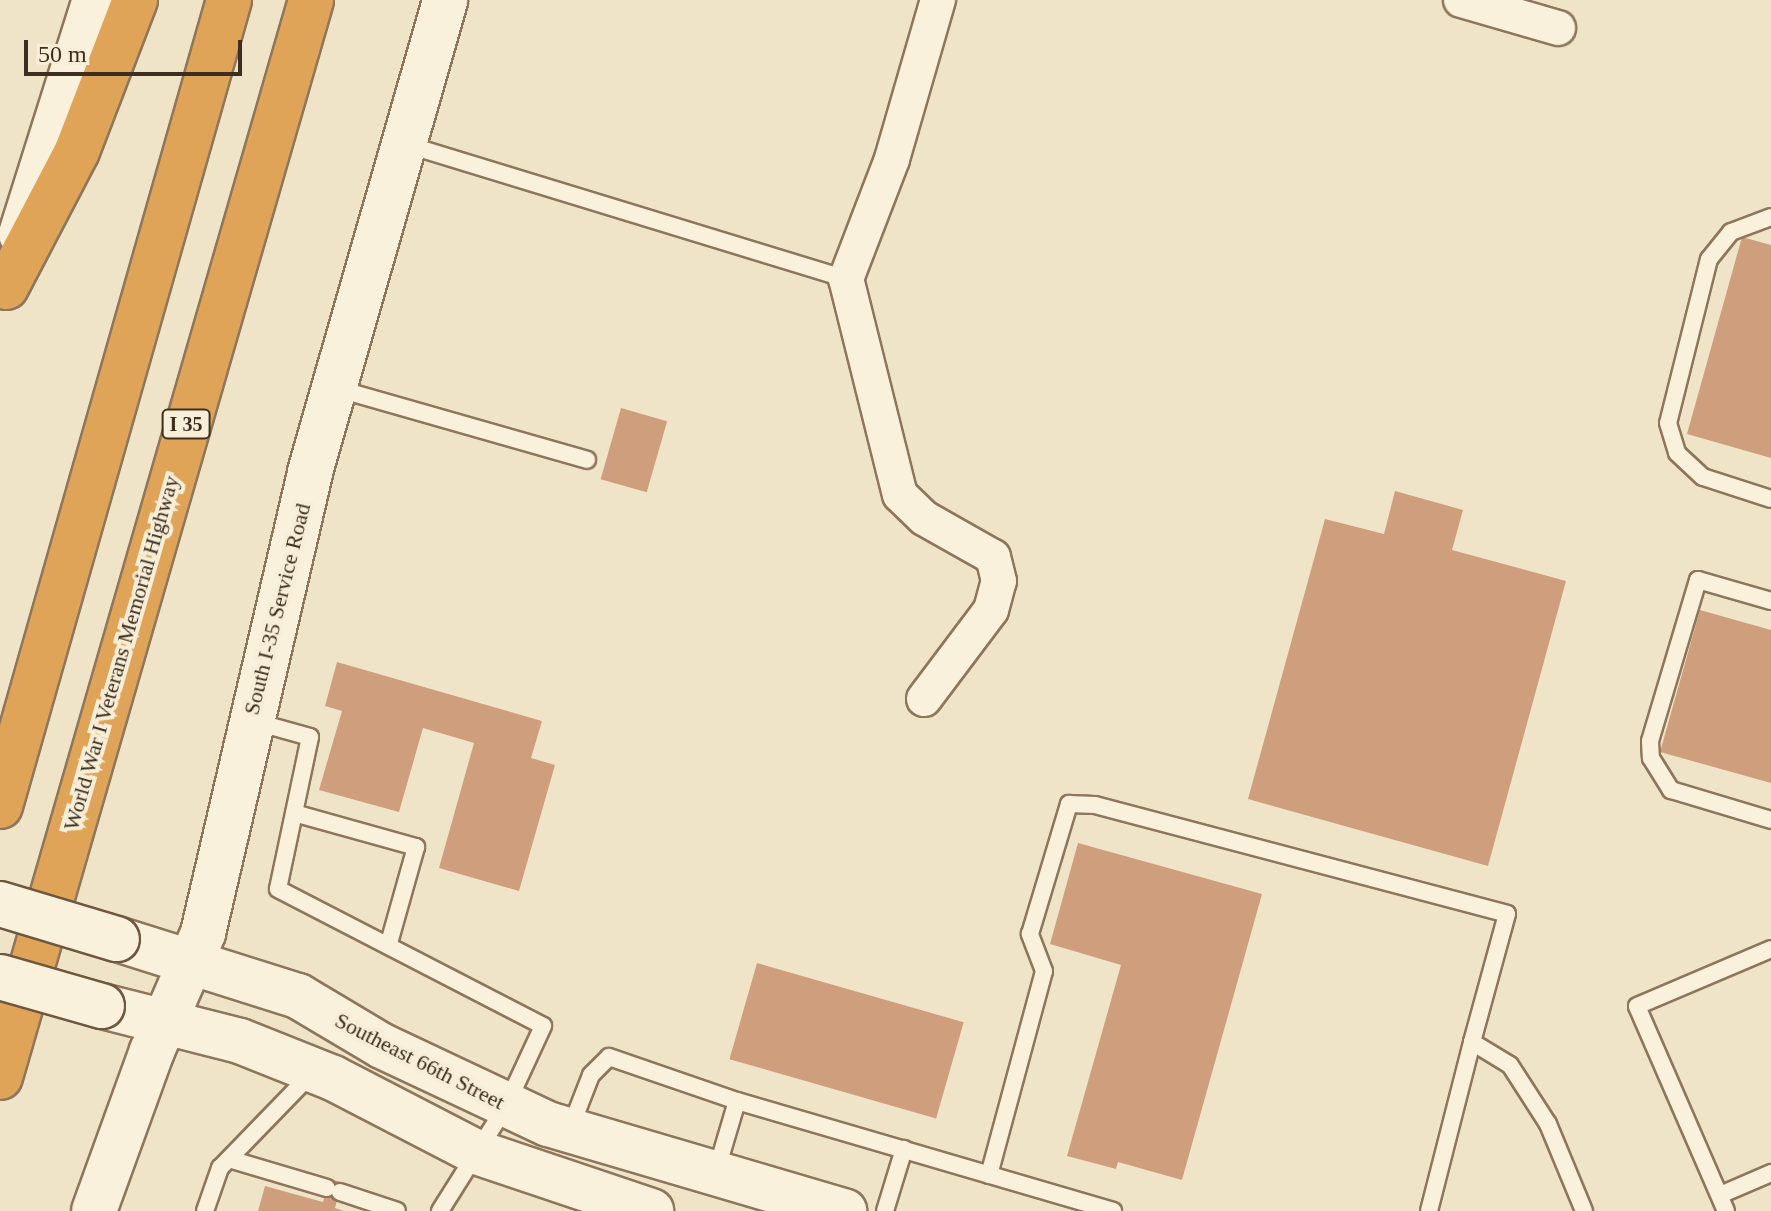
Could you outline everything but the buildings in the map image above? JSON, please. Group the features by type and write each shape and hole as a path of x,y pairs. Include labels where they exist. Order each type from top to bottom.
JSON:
{"highway":[{"path":"3,296 77,151 135,0"},
{"path":"0,806 229,0"},
{"name":"World War I Veterans Memorial Highway","path":"0,1077 311,0"}],"main road":[{"path":"3,296 95,0"},
{"name":"South I-35 Service Road","path":"94,1211 164,1024 203,933 250,721 334,388 445,0"},
{"name":"Southeast 66th Street","path":"0,904 192,960 298,996 382,1046 506,1106 569,1131 844,1211"},
{"path":"0,977 164,1024 240,1041 315,1070 476,1152 651,1211"}],"street":[{"path":"924,699 991,610 999,581 993,557 924,518 900,495 846,279 892,159 938,0"},
{"path":"1461,0 1558,28"}],"lane":[{"path":"404,143 846,279"},
{"path":"1771,217 1731,232 1709,259 1668,423 1677,453 1703,477 1771,499"},
{"path":"334,388 587,460"},
{"path":"1771,601 1698,580 1650,741 1651,758 1671,790 1771,820"},
{"path":"250,721 310,737 278,889 389,943 543,1026 506,1106 440,1211"},
{"path":"989,1175 1044,971 1030,934 1069,804 1095,805 1507,914 1429,1211"},
{"path":"294,813 416,847 389,943"},
{"path":"1771,949 1637,1006 1723,1203 1771,1173"},
{"path":"1472,1042 1510,1065 1548,1124 1584,1211"},
{"path":"569,1131 591,1075 609,1057 737,1101 1113,1211"},
{"path":"205,1211 229,1159 315,1070"},
{"path":"715,1174 737,1101"},
{"path":"885,1211 904,1149"},
{"path":"229,1159 397,1211"}]}
